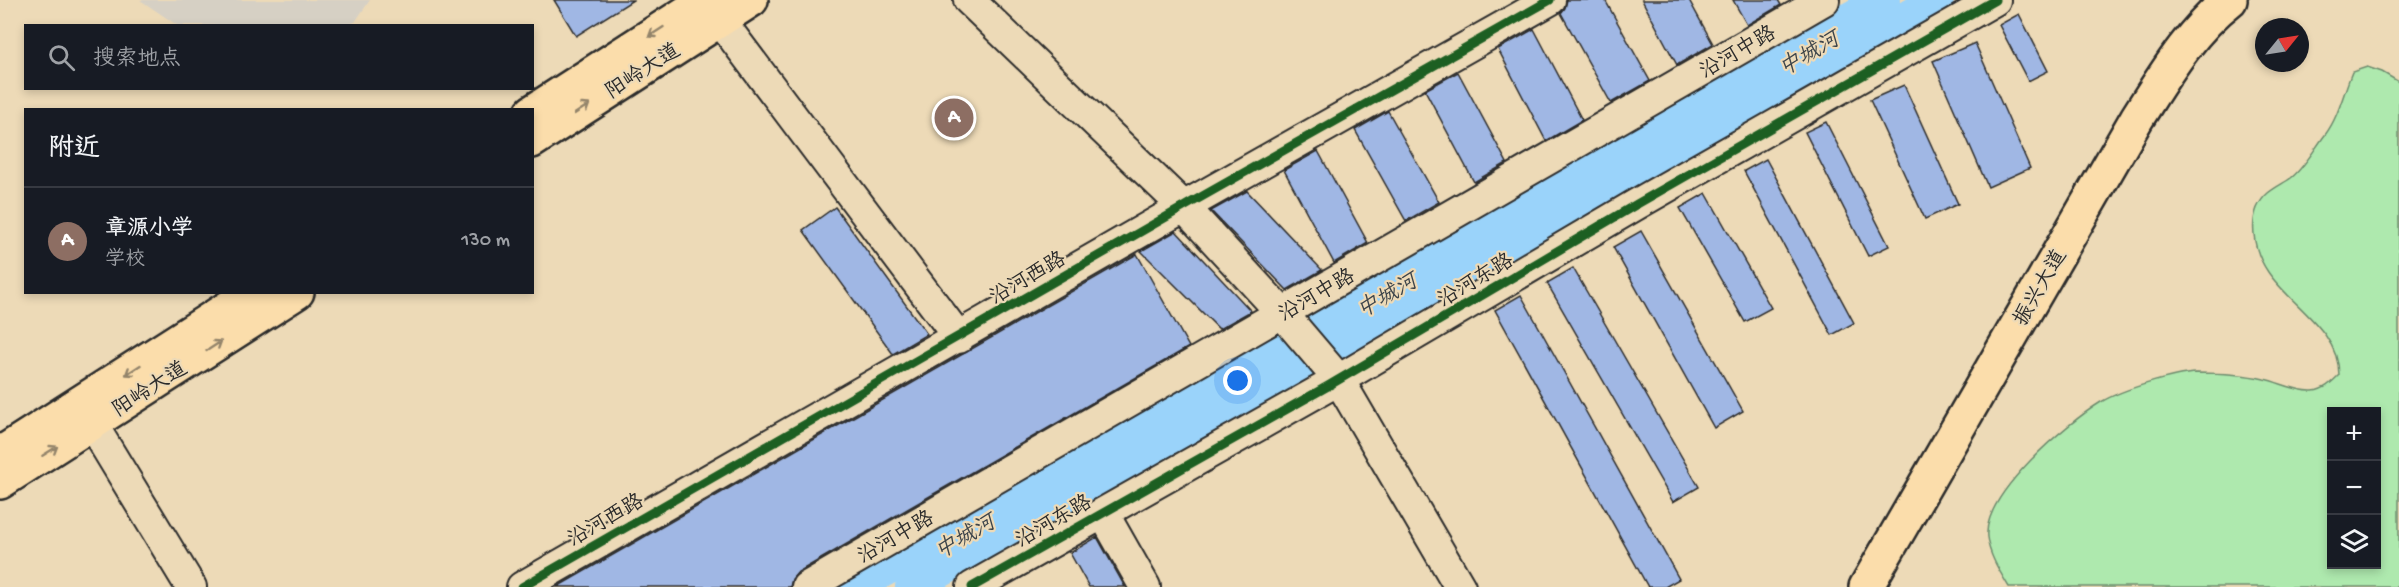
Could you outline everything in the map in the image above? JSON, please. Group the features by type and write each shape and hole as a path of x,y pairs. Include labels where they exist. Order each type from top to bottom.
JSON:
{"main road":[{"name":"阳岭大道","path":"534,111 713,10 751,0"},
{"name":"振兴大道","path":"1852,587 2125,109 2173,36 2206,0"},
{"name":"振兴大道","path":"1866,587 2137,118 2184,47 2218,9 2230,0"},
{"name":"阳岭大道","path":"534,140 713,10"},
{"name":"阳岭大道","path":"0,454 250,294"},
{"name":"阳岭大道","path":"0,482 294,294"}],"street":[{"path":"969,0 1184,207 1288,320 1331,371 1460,587"},
{"name":"沿河西路","path":"522,587 1550,0"},
{"name":"沿河中路","path":"807,587 1288,320 1824,0"},
{"name":"沿河东路","path":"972,587 1103,513 1331,371 1637,204 1995,0"},
{"path":"713,10 959,338"},
{"path":"92,424 191,587"},
{"path":"1103,513 1145,587"}],"shaded area":[{"path":"140,0 370,0 355,22 349,24 176,24"}],"green space":[{"path":"2367,67 2382,72 2399,82 2399,587 2009,587 1992,557 1987,537 1989,520 1998,501 2030,461 2068,426 2101,402 2161,379 2186,374 2213,373 2247,376 2313,391 2324,388 2339,375 2337,359 2331,345 2312,319 2268,272 2258,253 2254,232 2256,211 2261,201 2268,193 2296,174 2330,128 2352,72"}],"building":[{"path":"554,0 633,0 576,36"},
{"path":"1567,0 1605,0 1650,81 1611,103 1561,13"},
{"path":"1642,0 1689,0 1713,44 1677,65"},
{"path":"1733,0 1778,0 1781,5 1747,25"},
{"path":"2019,14 2048,71 2028,81 1999,25"},
{"path":"1534,29 1582,120 1546,141 1498,49"},
{"path":"1975,43 2030,168 1988,187 1933,61"},
{"path":"1458,72 1507,163 1474,182 1425,90"},
{"path":"1904,85 1958,204 1925,219 1870,100"},
{"path":"1388,111 1439,202 1406,221 1355,130"},
{"path":"1826,122 1889,246 1868,256 1805,132"},
{"path":"1318,151 1368,243 1334,263 1284,170"},
{"path":"1766,159 1854,323 1832,335 1744,171"},
{"path":"1247,191 1322,270 1287,290 1211,211"},
{"path":"1706,193 1771,308 1745,322 1680,208"},
{"path":"835,207 927,334 893,354 803,230"},
{"path":"1176,231 1251,311 1219,329 1141,251"},
{"path":"1641,231 1743,411 1714,428 1613,247"},
{"path":"1137,254 1189,347 798,572 792,579 790,587 557,587"},
{"path":"1573,268 1699,487 1673,502 1547,283"},
{"path":"1521,295 1679,579 1665,587 1648,587 1495,310"},
{"path":"1097,537 1125,587 1089,587 1070,553"}],"waterway":[{"name":"中城河","path":"854,587 1883,0"},
{"name":"中城河","path":"912,587 1937,0"}],"cycle path":[{"path":"522,587 1194,201 1550,0"},
{"path":"972,587 1328,386 1637,204 1995,0"}],"place":[{"name":"章源小学","path":"954,118"}]}
